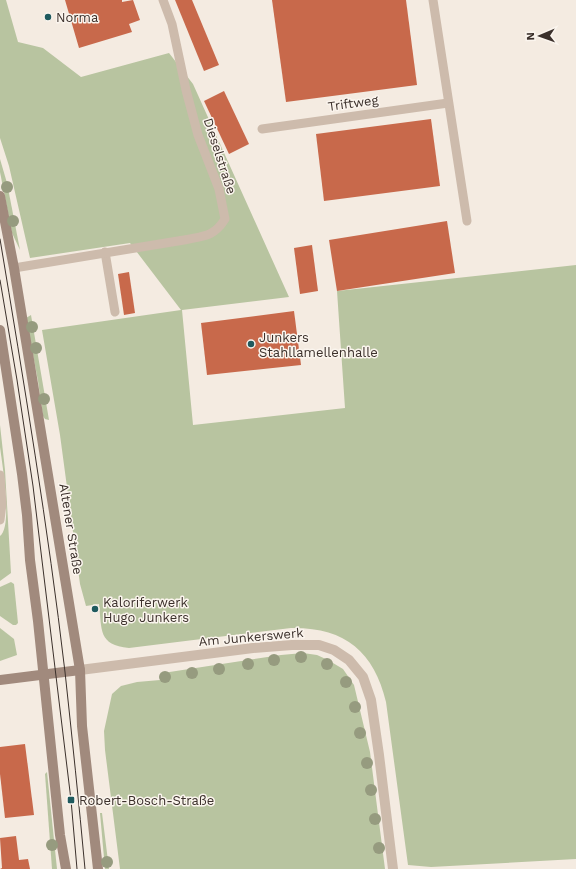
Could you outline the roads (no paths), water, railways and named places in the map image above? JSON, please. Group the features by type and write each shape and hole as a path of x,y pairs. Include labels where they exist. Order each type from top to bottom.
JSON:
{"main road":[{"name":"Altener Straße","path":"0,196 14,268 80,670 82,726 98,869"},
{"path":"0,330 22,474 30,560 38,621 42,674 60,835 66,869"},
{"path":"0,680 80,670"}],"street":[{"name":"Am Junkerswerk","path":"80,670 245,649 292,645 320,645 334,650 349,660 362,677 371,700 393,869"}],"lane":[{"name":"Dieselstraße","path":"14,268 210,235 220,228 225,219 219,189 198,135 186,90 172,24 163,0"},
{"path":"432,0 467,221"},
{"name":"Triftweg","path":"262,129 448,103"},
{"path":"106,252 115,312"},
{"path":"0,478 2,504 0,520"}],"tram line":[{"path":"0,239 27,401 51,563 65,672 85,869"},
{"path":"0,280 33,486 71,800 77,869"}],"place":[{"name":"Norma","path":"48,17"},
{"name":"Junkers Stahllamellenhalle","path":"251,344"},
{"name":"Kaloriferwerk Hugo Junkers","path":"95,609"},
{"name":"Robert-Bosch-Straße","path":"71,800"}]}
